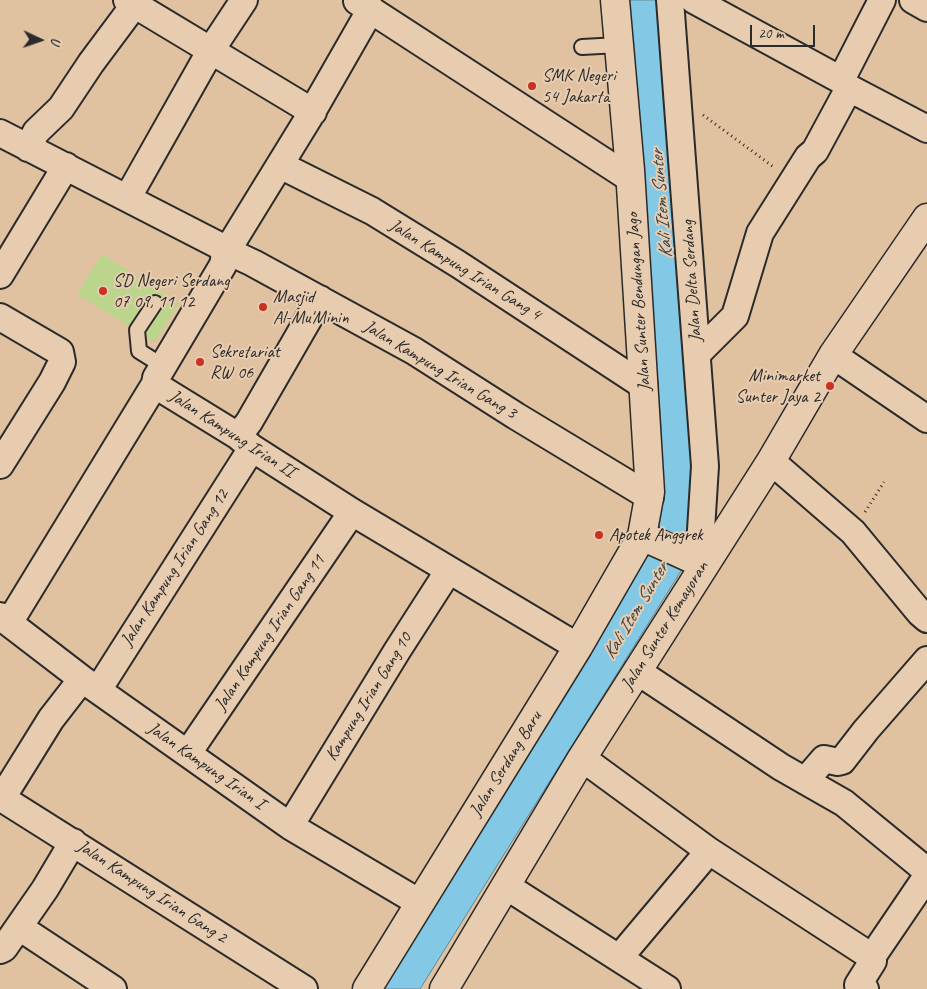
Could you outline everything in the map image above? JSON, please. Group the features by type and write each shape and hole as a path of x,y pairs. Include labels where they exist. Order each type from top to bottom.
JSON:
{"main road":[{"name":"Jalan Sunter Bendungan Jago","path":"615,0 630,175 650,497 644,537"},
{"name":"Jalan Sunter Kemayoran","path":"444,989 582,758 637,671 699,562 770,461 833,355 927,218"},
{"path":"644,537 699,562"},
{"name":"Jalan Serdang Baru","path":"366,989 644,537"}],"street":[{"path":"128,197 211,50 244,0"},
{"name":"Jalan Delta Serdang","path":"670,0 706,466 699,562"},
{"path":"694,0 927,129"},
{"path":"697,354 735,316 760,233 808,157 815,151 882,0"},
{"path":"913,0 927,8"},
{"path":"28,148 36,132 61,108 131,2 313,112"},
{"path":"364,5 630,175"},
{"name":"Jalan Kampung Irian II","path":"364,5 313,112 225,254 223,265 159,375 245,442 352,512 578,647"},
{"path":"0,133 128,197 220,246 225,254"},
{"name":"Jalan Kampung Irian Gang 4","path":"280,165 380,216 644,386"},
{"path":"0,275 66,166"},
{"name":"Jalan Kampung Irian Gang 3","path":"225,254 238,256 254,263 414,351 516,416 650,497"},
{"name":"Jalan Kampung Irian Gang 12","path":"1,797 51,719 84,684 245,442 249,422 320,299"},
{"path":"0,317 60,352 62,362 52,382 0,465"},
{"path":"833,355 927,419"},
{"path":"3,620 159,375"},
{"path":"770,461 853,532 927,619"},
{"name":"Jalan Kampung Irian Gang 11","path":"188,753 352,512"},
{"name":"Kampung Irian Gang 10","path":"290,826 449,570"},
{"name":"Jalan Kampung Irian I","path":"3,620 84,684 188,753 290,826 420,903"},
{"path":"805,781 824,758 838,762 842,761 866,730 927,660"},
{"path":"637,671 781,767 844,803 927,871"},
{"path":"582,758 709,851 872,956"},
{"name":"Jalan Kampung Irian Gang 2","path":"1,797 304,989"},
{"path":"0,950 4,948 45,889 73,842"},
{"path":"619,958 709,851"},
{"path":"865,989 858,985 873,961 872,956 927,876"},
{"path":"506,886 667,989"},
{"path":"19,927 113,989"}],"lane":[{"path":"582,48 619,45"},
{"path":"155,304 137,330 139,351 159,375"}],"path":[{"path":"677,96 793,181"},
{"path":"853,532 884,482"}],"green space":[{"path":"102,254 179,303 155,342 77,294"}],"water":[{"name":"Kali Item Sunter","path":"625,0 663,0 696,369 691,555 420,989 378,989 514,775 659,536 661,425 641,169"}],"place":[{"name":"SMK Negeri 54 Jakarta","path":"532,86"},
{"name":"SD Negeri Serdang 07 09, 11 12","path":"103,291"},
{"name":"Masjid Al-Mu'Minin","path":"263,307"},
{"name":"Sekretariat RW 06","path":"200,362"},
{"name":"Minimarket Sunter Jaya 2","path":"830,386"},
{"name":"Apotek Anggrek","path":"599,535"}]}
